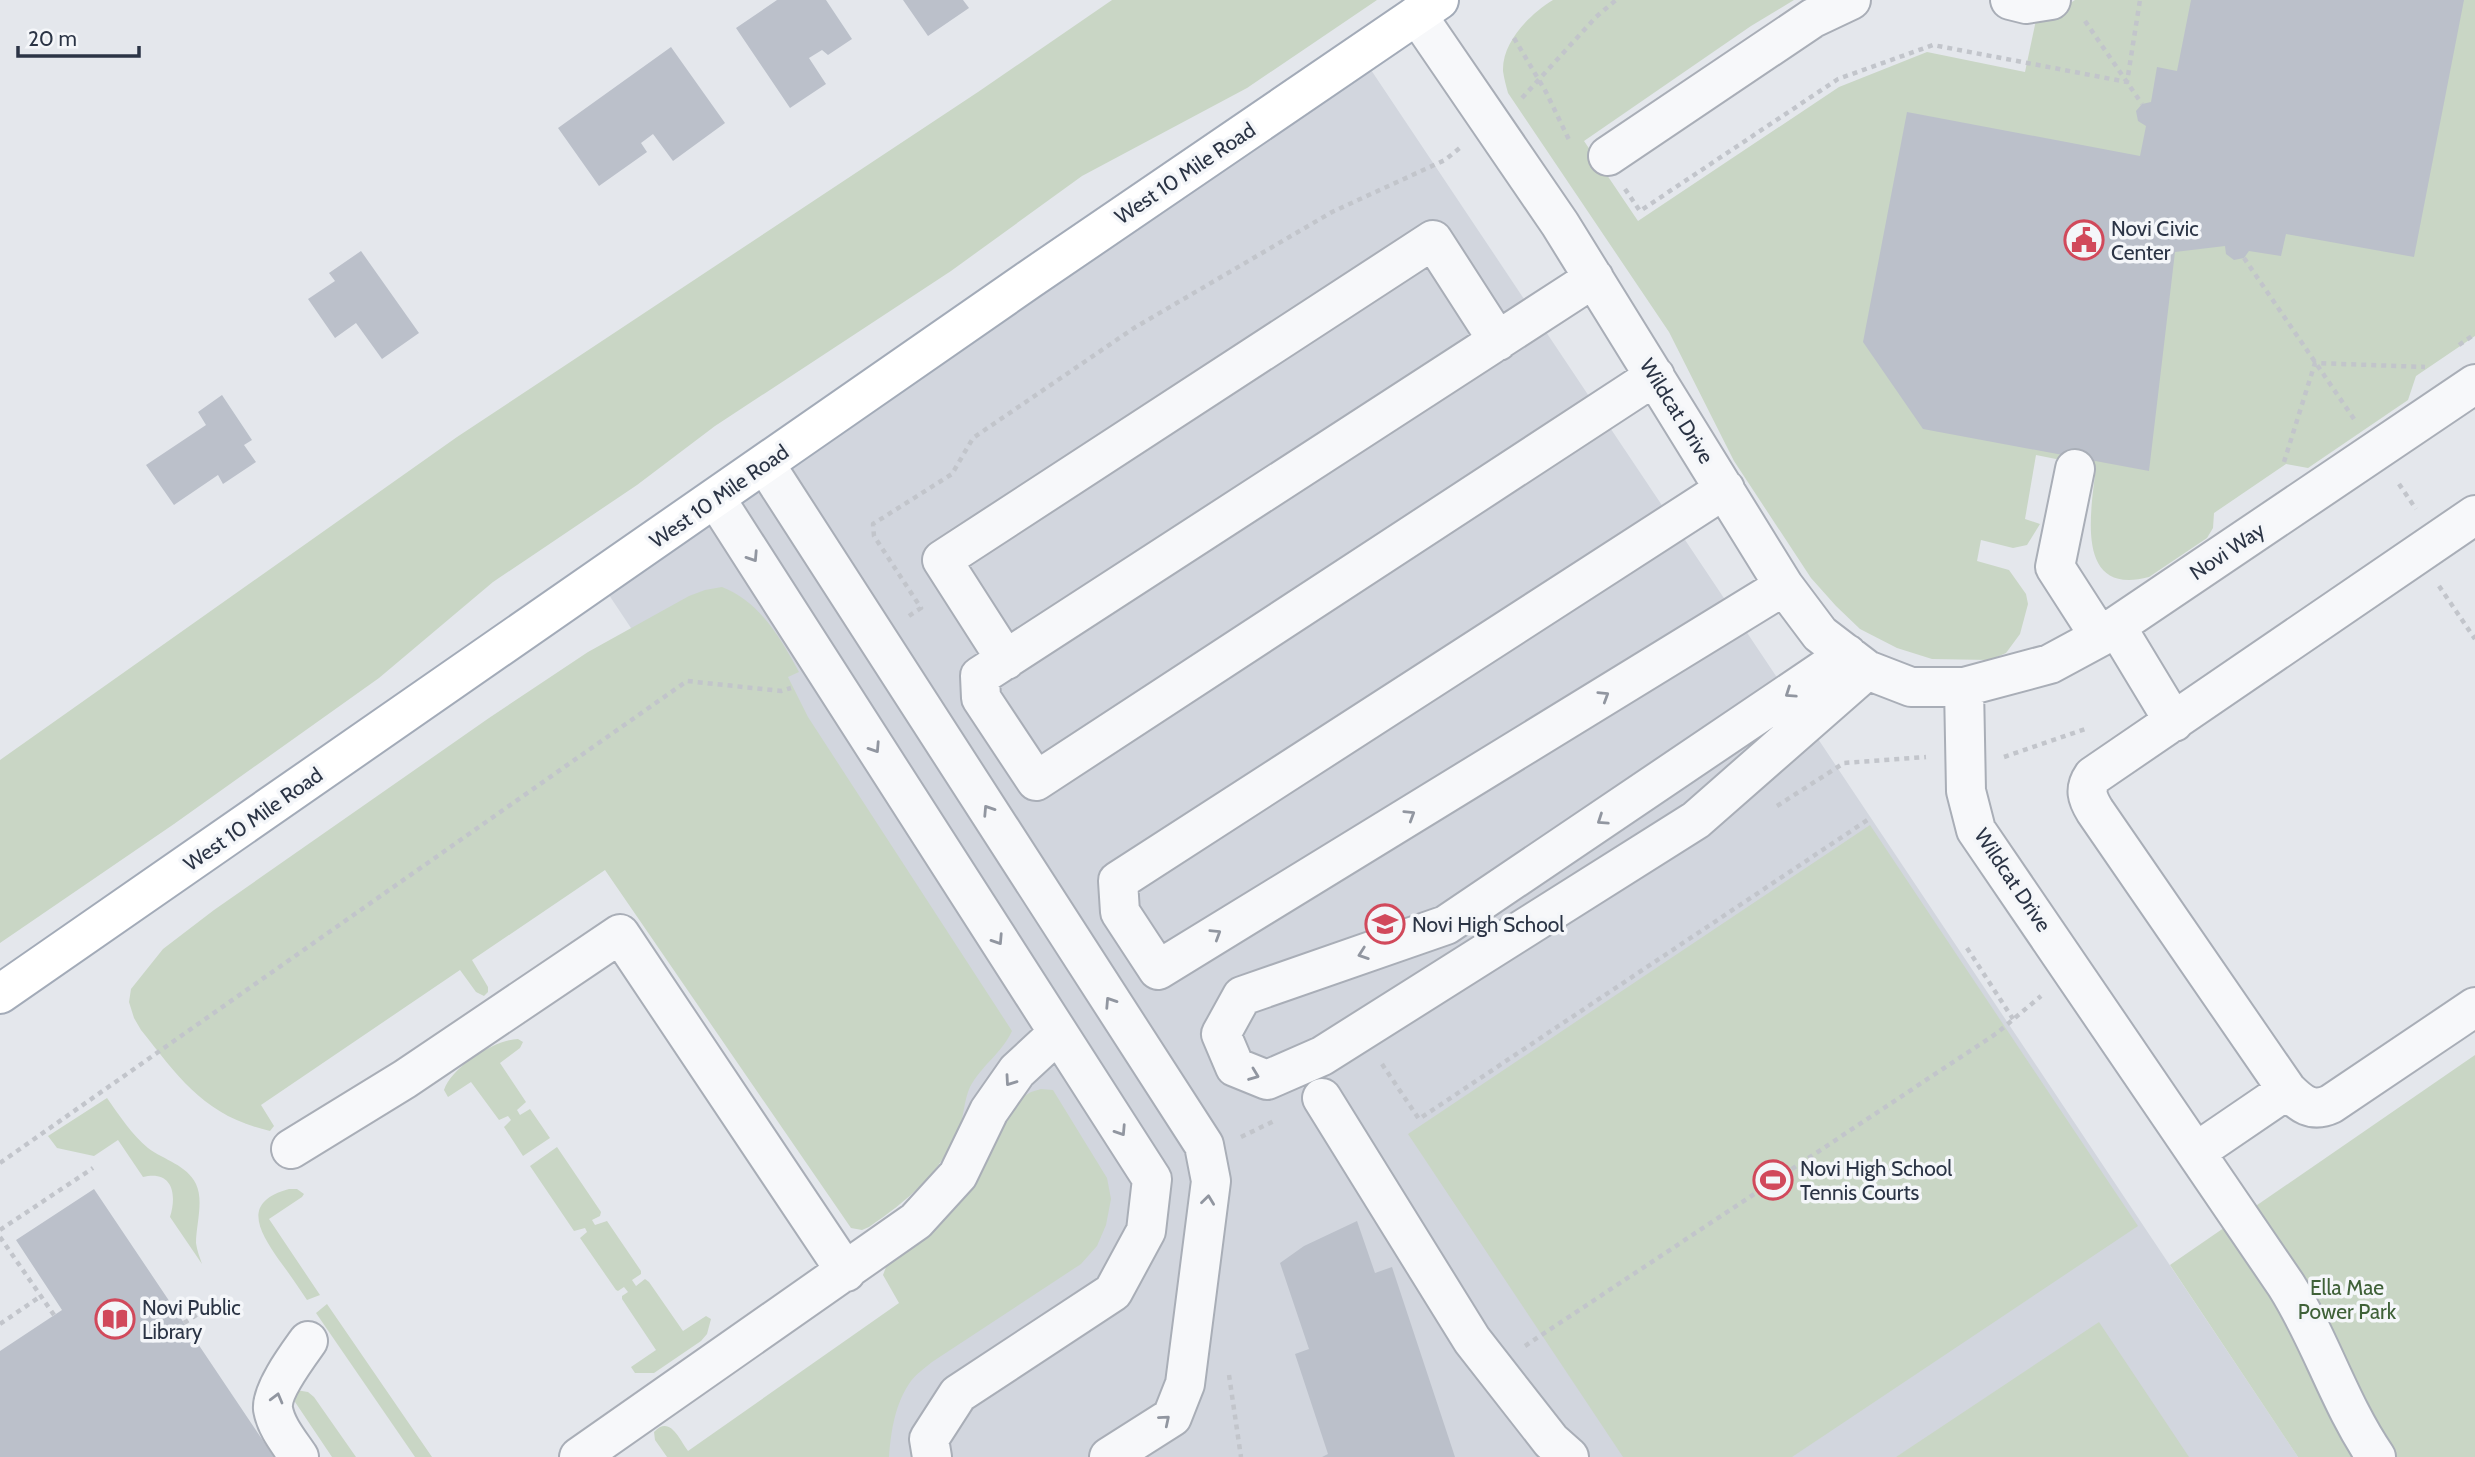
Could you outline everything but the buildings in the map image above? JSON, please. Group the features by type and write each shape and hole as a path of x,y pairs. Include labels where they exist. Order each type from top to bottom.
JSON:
{"main road":[{"name":"West 10 Mile Road","path":"0,994 1030,279 1428,8"}],"street":[{"path":"1600,164 1813,18 1851,0"},
{"path":"2010,0 2026,4 2064,5"},
{"name":"Wildcat Drive","path":"1428,8 1784,586 1820,634 1857,662 1911,687 1964,687 1966,791 1976,830 2081,981 2307,1318 2347,1409 2376,1457"},
{"path":"1006,660 942,560 1433,240 1498,341"},
{"path":"1594,278 980,676 981,698 1036,781 1655,376"},
{"name":"Novi Way","path":"1964,687 2050,664 2108,631 2475,384"},
{"path":"765,464 1204,1145 1211,1181 1185,1384 1172,1417 1109,1457"},
{"path":"2075,469 2055,567 2108,631 2174,722"},
{"path":"1725,489 1118,881 1120,912 1158,970 1784,586"},
{"path":"716,499 1152,1179 1146,1231 1113,1292 958,1394 929,1439 932,1457"},
{"path":"2475,515 2094,776 2088,783 2087,794 2095,811 2287,1090 2310,1108 2322,1109 2475,1007"},
{"path":"1857,662 1696,820 1322,1056 1267,1080 1235,1068 1221,1034 1242,996 1446,925 1857,662"},
{"path":"291,1149 405,1079 620,934 846,1272"},
{"path":"579,1457 916,1221 958,1175 989,1111 1017,1071 1058,1033"},
{"path":"2196,1152 2287,1090"},
{"path":"1322,1098 1472,1340 1551,1441 1569,1457"},
{"path":"299,1457 280,1429 272,1406 283,1378 308,1341"}],"path":[{"path":"2127,82 2140,0"},
{"path":"2064,5 2142,104"},
{"path":"1514,38 1567,134 1629,194 1640,211 1838,79 1933,44 2127,82"},
{"path":"1621,193 1629,194"},
{"path":"2244,258 2454,564 2433,578 2475,639"},
{"path":"2454,348 2475,334"},
{"path":"2315,363 2423,369 2433,362"},
{"path":"2284,463 2315,363"},
{"path":"1774,808 1844,763 1942,756 1988,761 2091,727"},
{"path":"1322,1098 1382,1063 1419,1119 1869,819"},
{"path":"1967,948 2013,1019"},
{"path":"1493,1367 1985,1041 2046,991 2081,981"},
{"path":"0,1230 93,1168"},
{"path":"0,1237 54,1315"},
{"path":"0,1324 41,1296"},
{"path":"184,1323 218,1300"}],"shaded area":[{"name":"Novi High School","path":"1363,58 2298,1457 785,1457 1056,1266 601,583"}],"green space":[{"path":"1112,0 1377,0 1247,88 1082,176 951,271 715,426 637,485 493,582 379,678 174,824 0,943 0,760 457,437 978,92"},
{"path":"1553,0 1794,0 1751,26 1584,141 1638,221 1839,87 1927,52 2025,72 2036,20 2075,0 2475,0 2475,336 2416,376 2408,400 2308,468 2286,464 2214,513 2213,528 2207,538 2149,577 2125,580 2108,574 2098,563 2092,546 2091,526 2096,467 2036,455 2025,519 2040,524 2027,545 2013,548 1981,540 1977,561 2009,570 2026,594 2028,604 2020,634 2006,653 1990,660 1932,659 1897,648 1860,629 1811,578 1734,461 1669,332 1508,93 1503,71 1512,39 1535,13"},
{"path":"722,587 758,611 784,646 799,672 788,677 808,717 1012,1031 970,1087 952,1145 922,1185 869,1227 862,1230 851,1228 605,870 472,960 488,987 484,996 476,992 460,970 261,1105 274,1126 270,1131 228,1116 182,1080 141,1030 129,1002 131,989 163,949 214,910 588,652 689,596"},
{"name":"Novi High School Tennis Courts","path":"1870,825 2138,1226 1792,1457 1623,1457 1408,1134"},
{"path":"518,1039 523,1042 520,1048 500,1063 526,1102 517,1110 520,1115 530,1109 550,1138 523,1156 504,1127 511,1120 508,1116 499,1120 471,1082 448,1097 444,1090 456,1072 475,1056 497,1044"},
{"name":"Ella Mae Power Park","path":"2475,1055 2475,1457 2298,1457 2170,1265"},
{"path":"1041,1089 1053,1090 1107,1178 1111,1199 1106,1225 1097,1246 1081,1264 932,1362 913,1378 898,1408 889,1457 667,1457 655,1440 654,1432 660,1427 669,1427 674,1431 688,1451 899,1303 883,1275 889,1259 945,1219 996,1141 1013,1108 1021,1098"},
{"path":"107,1098 142,1143 192,1177 200,1205 196,1243 202,1264 170,1217 173,1200 167,1181 161,1177 143,1177 118,1140 94,1156 57,1148 48,1136"},
{"path":"557,1147 601,1212 600,1216 592,1220 595,1225 607,1221 641,1271 641,1274 632,1280 636,1286 645,1279 649,1282 683,1331 706,1316 711,1319 707,1334 701,1341 654,1373 635,1373 631,1367 656,1350 622,1299 628,1292 624,1287 616,1290 580,1238 587,1232 585,1228 574,1231 530,1166"},
{"path":"289,1189 297,1189 304,1194 269,1219 320,1295 307,1300 265,1238 258,1218 264,1202"},
{"path":"327,1304 432,1457 415,1457 316,1313"},
{"path":"2099,1322 2189,1457 1896,1457"},
{"path":"296,1390 308,1392 314,1397 356,1457 332,1457 291,1396"}],"place":[{"name":"Novi Civic Center","path":"2084,240"},
{"name":"Novi High School","path":"1385,924"},
{"name":"Novi High School Tennis Courts","path":"1773,1180"},
{"name":"Novi Public Library","path":"115,1319"}]}
